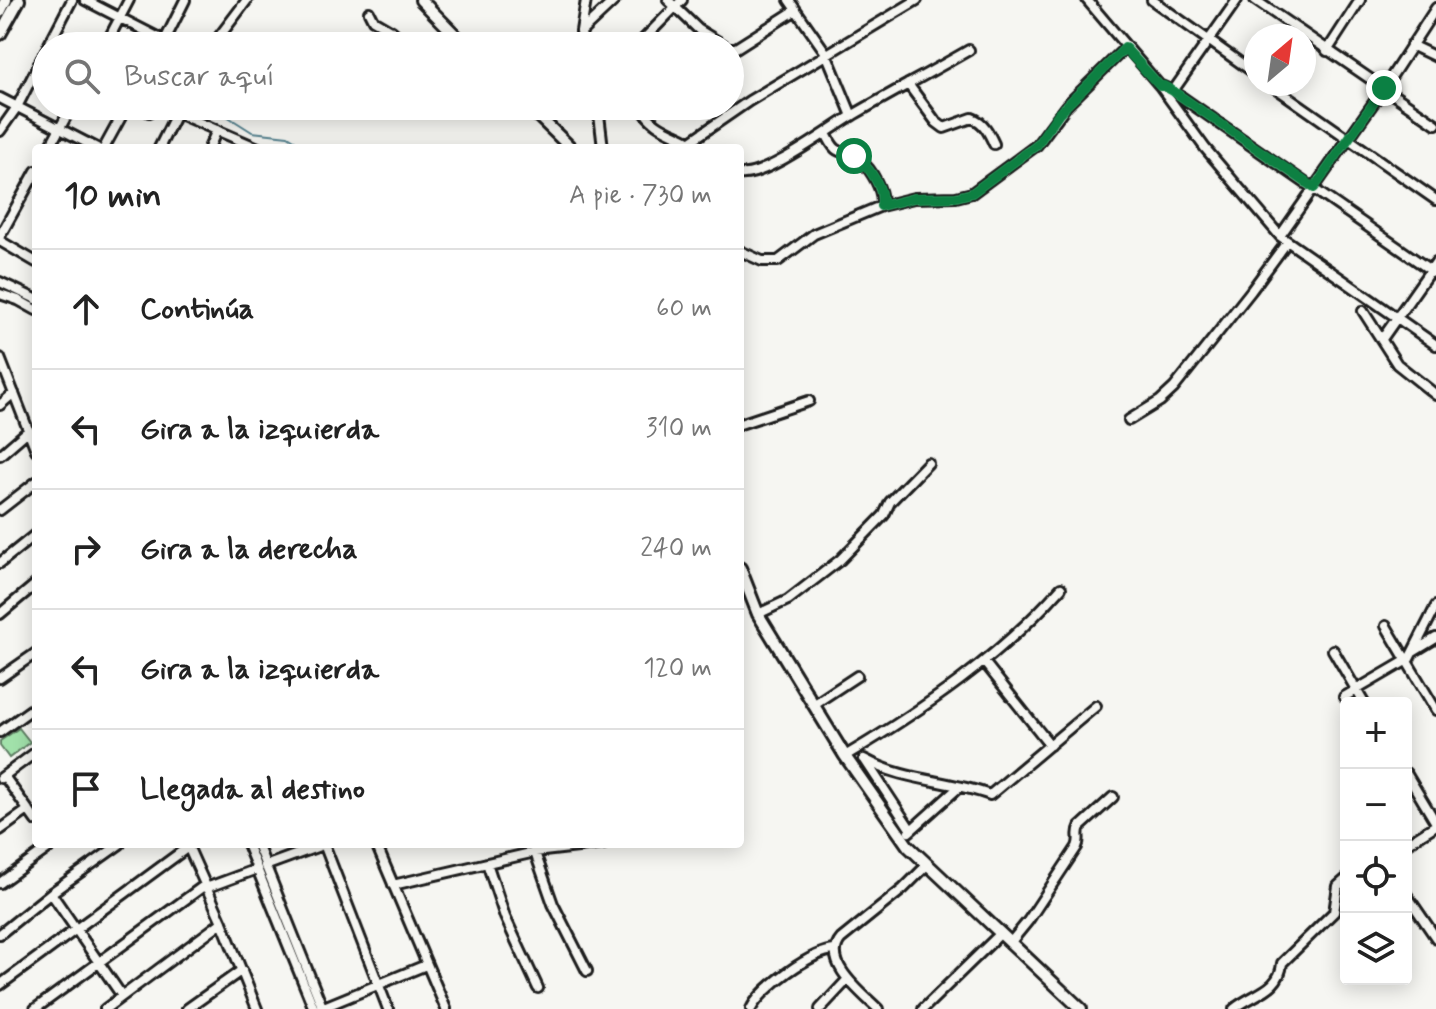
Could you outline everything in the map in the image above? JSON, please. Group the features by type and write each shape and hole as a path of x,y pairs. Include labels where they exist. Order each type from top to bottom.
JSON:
{"street":[{"path":"0,12 6,0"},
{"path":"0,34 19,0"},
{"path":"55,32 72,0"},
{"path":"85,0 145,32"},
{"path":"112,32 129,0"},
{"path":"169,32 185,0"},
{"path":"223,32 247,0"},
{"path":"421,0 452,32"},
{"path":"581,32 586,0"},
{"path":"581,32 615,0"},
{"path":"648,32 671,4 682,0"},
{"path":"789,0 826,53 852,116"},
{"path":"744,106 826,53 917,0"},
{"path":"1087,0 1160,86 1205,148 1283,239 1436,345"},
{"path":"1153,0 1244,66"},
{"path":"1173,91 1237,0"},
{"path":"1255,0 1436,124"},
{"path":"1327,51 1358,1"},
{"path":"671,4 702,32"},
{"path":"1129,420 1160,401 1180,380 1283,239 1436,8"},
{"path":"744,43 796,10"},
{"path":"369,12 373,20 393,32"},
{"path":"1411,45 1436,57"},
{"path":"744,253 762,261 778,261 814,234 881,206 914,198 956,197 972,193 1037,145 1059,113 1125,48"},
{"path":"744,174 754,173 789,156 852,116 969,50"},
{"path":"0,131 32,78"},
{"path":"908,84 944,128 972,118 979,120 994,144"},
{"path":"1160,86 1173,91 1433,272"},
{"path":"1288,96 1436,200"},
{"path":"0,98 32,115"},
{"path":"42,120 89,144"},
{"path":"51,144 65,120"},
{"path":"106,144 119,120"},
{"path":"161,144 173,120"},
{"path":"195,120 249,144"},
{"path":"542,120 567,144"},
{"path":"600,120 603,144"},
{"path":"652,120 657,126 695,144"},
{"path":"691,141 723,120"},
{"path":"211,144 217,130"},
{"path":"826,133 831,146 840,153 861,160 868,169 881,191 881,206"},
{"path":"32,178 0,238 32,259"},
{"path":"1382,339 1433,272 1436,262"},
{"path":"0,282 32,297"},
{"path":"0,294 32,308"},
{"path":"1363,311 1397,364 1436,395"},
{"path":"0,358 32,439"},
{"path":"0,405 14,393"},
{"path":"744,423 809,401"},
{"path":"0,455 29,430"},
{"path":"758,614 788,600 840,560 928,463"},
{"path":"0,510 32,485"},
{"path":"0,563 32,537"},
{"path":"744,578 758,614 845,756 927,865 1081,1009"},
{"path":"0,614 32,587"},
{"path":"845,756 936,698 984,662 1061,588"},
{"path":"1344,697 1407,661 1436,606"},
{"path":"1386,626 1436,710"},
{"path":"1413,652 1436,638"},
{"path":"1333,650 1360,697"},
{"path":"0,678 32,656"},
{"path":"984,662 1050,745"},
{"path":"813,705 857,676"},
{"path":"864,759 910,778 990,795 1096,706"},
{"path":"0,732 32,709"},
{"path":"858,748 906,834"},
{"path":"32,755 2,777 32,816"},
{"path":"1410,841 1436,824 1412,783"},
{"path":"906,834 958,788"},
{"path":"1010,943 1077,847 1077,831 1113,797"},
{"path":"0,830 28,810"},
{"path":"0,883 48,848"},
{"path":"0,934 114,848"},
{"path":"0,985 184,848"},
{"path":"188,848 257,1009"},
{"path":"249,848 261,868 319,1009 426,965"},
{"path":"258,848 261,868"},
{"path":"35,1009 206,886 314,848"},
{"path":"327,848 388,1009"},
{"path":"378,848 446,1009"},
{"path":"393,885 487,863 534,848 553,904 587,971"},
{"path":"487,863 505,917 538,988"},
{"path":"878,1009 848,979 835,950 839,941 903,889 927,865"},
{"path":"1234,1009 1248,997 1269,990 1274,985 1282,963 1334,912 1340,884"},
{"path":"51,893 122,996"},
{"path":"1412,903 1436,938"},
{"path":"105,1009 222,922"},
{"path":"923,1009 1001,933"},
{"path":"751,1009 773,982 824,952 835,950"},
{"path":"187,1009 242,970"},
{"path":"820,1009 848,979"}],"green space":[{"path":"19,728 30,742 9,758 0,741"}],"waterway":[{"path":"233,120 252,132 288,136 301,144"},
{"path":"0,287 13,293"}],"route":[{"path":"854,156 868,169 881,191 881,206 914,198 967,196 1037,145 1059,113 1125,48 1160,86 1173,91 1314,188 1384,88"}]}
